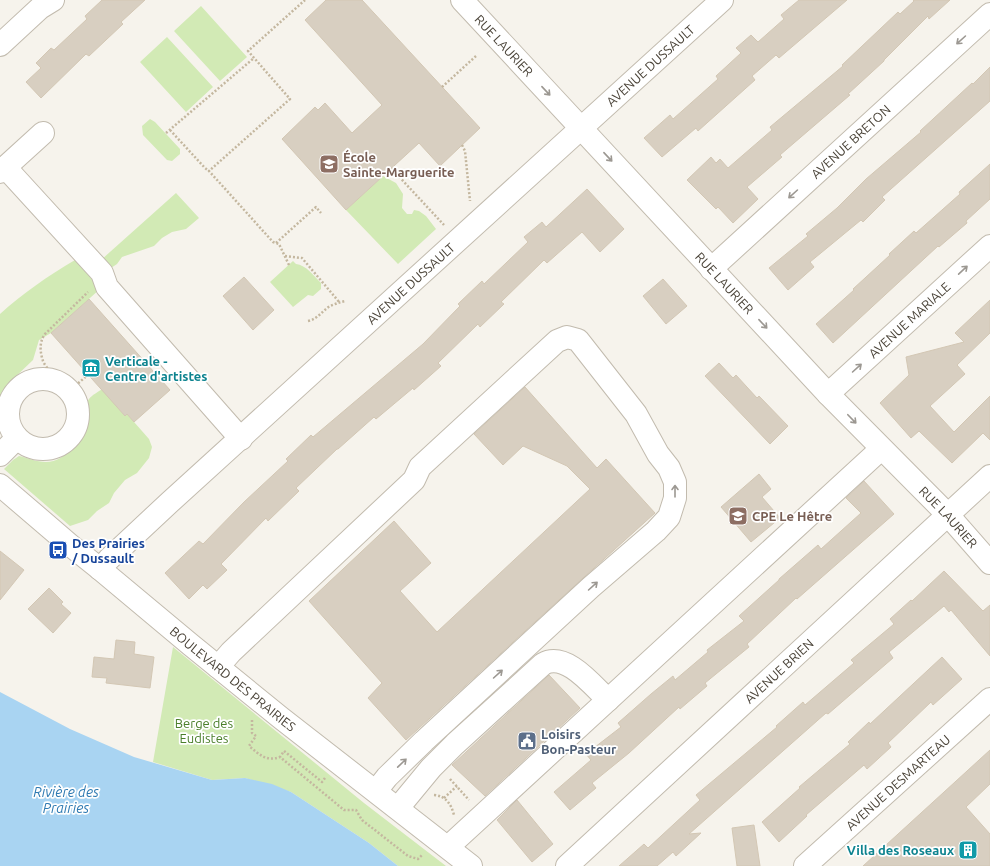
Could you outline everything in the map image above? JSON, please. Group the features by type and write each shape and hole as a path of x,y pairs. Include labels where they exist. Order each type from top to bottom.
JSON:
{"street":[{"name":"RUE LAURIER","path":"462,0 828,394 948,515 990,563"},
{"name":"AVENUE DUSSAULT","path":"100,569 170,502 722,0"},
{"path":"0,45 40,8 51,1"},
{"name":"AVENUE BRETON","path":"711,269 990,14"},
{"path":"43,133 3,170 102,273 107,287 241,439"},
{"name":"AVENUE MARIALE","path":"828,394 990,246"},
{"path":"218,667 231,652 414,480 420,467 557,341 567,337 578,340 636,414 658,454 669,468 675,482 675,498 669,517 656,531 592,587 424,741 387,777 376,791"},
{"path":"39,379 60,384 69,391 76,406 77,418 74,429 68,438 59,445 43,449 32,447 17,438 11,429 8,418 12,397 19,388 28,382 39,379"},
{"path":"0,455 17,438"},
{"path":"448,847 881,449"},
{"name":"AVENUE BRIEN","path":"567,866 990,476"},
{"name":"BOULEVARD DES PRAIRIES","path":"0,486 281,718 471,866"},
{"path":"398,808 431,768 548,661 566,664 576,670 608,700"},
{"name":"AVENUE DESMARTEAU","path":"805,866 990,699"}],"path":[{"path":"209,171 290,99 248,52 305,0"},
{"path":"442,87 476,56"},
{"path":"166,133 201,100 254,58"},
{"path":"232,70 236,73"},
{"path":"170,130 273,242 279,244 289,265"},
{"path":"462,145 465,151 470,201"},
{"path":"391,168 444,225"},
{"path":"276,243 316,207 321,213"},
{"path":"284,256 302,258 340,303"},
{"path":"47,380 48,370 42,356 40,343 41,338 92,288"},
{"path":"308,321 321,315 328,307 346,301"},
{"path":"69,391 89,374"},
{"path":"252,726 252,733 256,736 249,746 263,758 270,759 280,757 284,751 322,782 326,777 321,772"},
{"path":"280,757 344,810 356,810 362,820 408,856 418,859 426,851"},
{"path":"445,774 472,803"},
{"path":"444,798 456,786"},
{"path":"433,795 444,798 451,807 454,820"}],"green space":[{"path":"201,6 247,57 220,81 174,31"},
{"path":"167,37 213,87 186,112 140,62"},
{"path":"150,119 155,122 180,149 180,154 172,161 167,160 143,135 142,126"},
{"path":"383,176 396,183 403,194 402,208 407,214 412,214 414,210 419,211 426,216 436,229 398,264 346,210"},
{"path":"176,193 199,218 186,229 172,232 162,238 154,246 122,257 117,264 111,268 101,260"},
{"path":"75,260 100,289 51,333 39,340 33,360 9,383 2,392 0,399 0,314 36,285"},
{"path":"293,261 296,264 303,266 313,274 321,283 321,289 313,296 308,295 293,307 270,282"},
{"path":"102,389 125,416 127,414 149,439 152,447 149,458 137,473 125,480 114,493 109,503 97,511 88,520 70,526 4,469 19,456 35,461 46,462 60,458 67,453 73,448 82,434 85,426 87,401"},
{"name":"Berge des Eudistes","path":"173,647 364,803 446,866 398,866 369,843 291,792 245,778 212,780 153,762"}],"water":[{"name":"Rivière des Prairies","path":"0,692 70,729 134,757 212,780 245,778 272,784 291,792 369,843 398,866 0,866"}],"building":[{"path":"102,0 145,0 121,22 123,24 89,56 86,54 41,98 26,82 41,68 36,63 51,48 54,50 87,19 85,16"},
{"path":"326,0 362,0 480,128 440,166 419,143 346,210 282,139 315,107 318,110 325,103 352,133 382,105 305,20"},
{"path":"799,0 847,0 779,58 776,55 752,76 755,80 698,131 696,128 662,157 644,138 670,115 673,119 718,79 716,76 741,53 736,48 751,35 758,42 784,19 781,15"},
{"path":"913,0 950,0 929,19 928,16 884,61 848,94 850,95 780,155 782,157 747,187 758,199 733,223 718,207 716,209 687,180 711,157 716,163 720,159 728,168 772,130 770,127 843,66 842,65 898,12 900,14 914,1"},
{"path":"990,67 990,101 882,197 885,200 863,222 861,220 810,262 814,267 788,290 769,268 808,236 806,234 837,208 866,179 921,132 920,131"},
{"path":"990,164 990,199 966,221 967,223 939,247 938,246 833,343 816,324 854,290 853,289 914,231 916,233 960,194 959,192"},
{"path":"587,189 624,229 600,252 582,232 547,263 544,260 501,302 504,304 480,327 478,324 438,363 441,366 414,390 413,388 376,419 374,417 337,449 296,488 299,491 268,521 266,518 221,564 227,570 207,589 203,585 189,599 165,573 199,541 203,544 244,502 288,461 286,459 311,435 313,437 423,344 460,306 458,304 482,281 484,284 528,242 524,237 542,222 546,227"},
{"path":"244,277 274,310 253,330 223,296"},
{"path":"663,279 687,306 666,324 643,296"},
{"path":"89,299 170,390 134,422 127,414 125,416 51,333"},
{"path":"990,300 990,333 957,365 965,374 930,406 954,432 990,396 990,440 983,433 952,463 919,431 911,438 880,403 909,375 906,357 964,342 955,333"},
{"path":"719,363 733,378 736,375 757,398 759,396 788,426 770,444 705,376"},
{"path":"525,387 597,468 606,459 655,513 406,740 368,698 382,683 309,601 394,521 431,563 400,591 437,632 590,489 567,466 523,446 503,465 474,434"},
{"path":"759,474 771,489 762,497 780,518 751,542 721,507"},
{"path":"864,481 894,514 797,599 796,598 747,644 749,647 705,683 707,686 680,709 679,707 629,753 592,783 596,788 570,810 554,792 591,760 586,754 621,727 618,723 651,694 673,676 675,680 708,652 707,650 744,621 739,616 779,579 818,545 821,549 861,513 846,498"},
{"path":"0,551 24,570 0,600"},
{"path":"944,571 983,611 990,605 990,656 951,610 949,612 944,606 889,652 893,658 828,714 826,713 689,834 701,833 676,856 673,852 657,866 619,866 644,844 648,848 700,800 696,795 777,727 776,726 803,702 805,705 854,663 851,660 894,624 890,619"},
{"path":"49,588 63,602 61,604 71,613 53,633 28,609"},
{"path":"116,640 135,642 134,654 154,657 150,688 106,683 107,678 92,677 94,657 114,659"},
{"path":"942,657 962,679 933,705 931,702 888,743 891,747 867,769 864,765 806,815 807,816 779,842 762,822 800,788 799,787 850,744 848,742 869,722 870,724"},
{"path":"549,675 580,708 485,796 452,765"},
{"path":"990,750 990,784 966,807 990,834 990,866 863,866"},
{"path":"517,800 553,844 532,862 497,820"},
{"path":"754,825 760,866 737,866 732,828"}],"place":[{"name":"École Sainte-Marguerite","path":"329,164"},
{"name":"Verticale - Centre d'artistes","path":"91,368"},
{"name":"CPE Le Hêtre","path":"738,516"},
{"name":"Des Prairies / Dussault","path":"58,550"},
{"name":"Loisirs Bon-Pasteur","path":"527,741"},
{"name":"Villa des Roseaux","path":"968,850"}]}
